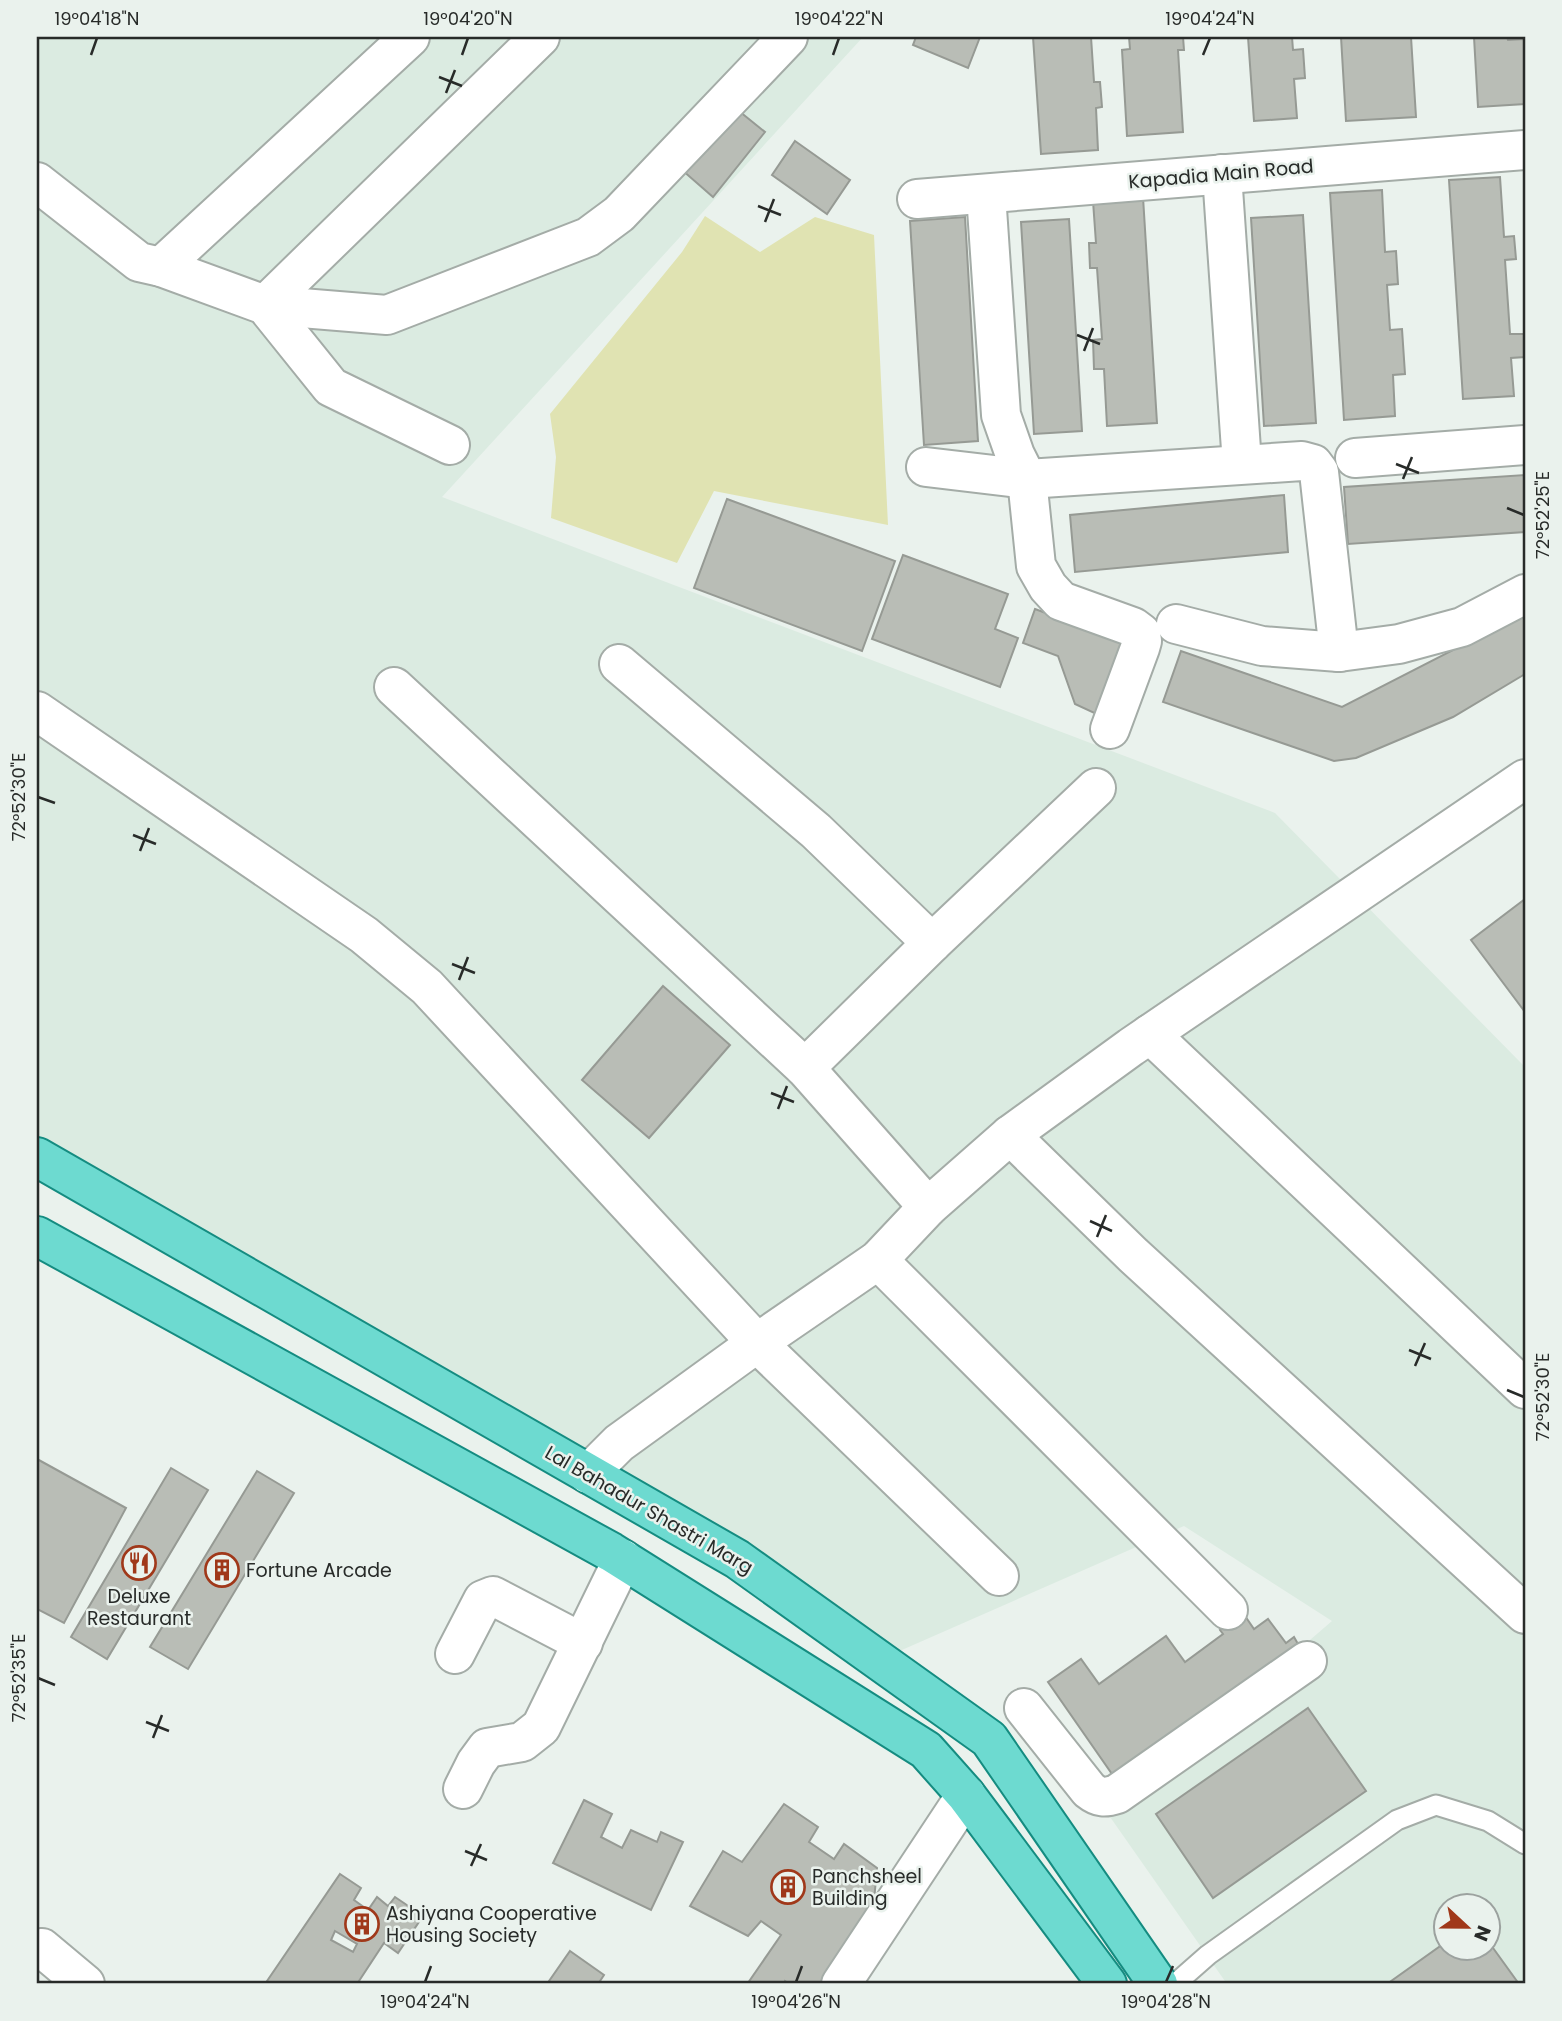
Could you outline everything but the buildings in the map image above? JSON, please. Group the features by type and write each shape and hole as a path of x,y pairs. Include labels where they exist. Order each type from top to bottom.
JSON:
{"main road":[{"name":"Lal Bahadur Shastri Marg","path":"37,1157 748,1567 989,1739 1158,1984"},
{"path":"37,1236 623,1559 926,1749 966,1795 1107,1984"}],"street":[{"path":"161,267 410,37"},
{"path":"265,305 540,37"},
{"path":"37,182 139,262 161,267 265,305 387,315 588,237 619,214 788,37"},
{"name":"Kapadia Main Road","path":"917,199 1525,150"},
{"path":"1222,174 1242,464"},
{"path":"986,194 1001,415 1027,479 1036,566 1048,587 1062,601 1133,627 1141,633 1140,648 1110,729"},
{"path":"265,305 331,387 450,445"},
{"path":"1356,458 1525,445"},
{"path":"926,467 1027,479 1242,464 1302,461 1314,464 1319,472 1339,652"},
{"path":"1176,624 1262,646 1339,652 1399,644 1462,627 1525,594"},
{"path":"619,664 816,831 932,943"},
{"path":"394,687 805,1068 928,1207"},
{"path":"37,711 364,935 427,987 757,1343 999,1576"},
{"path":"588,1474 620,1443 757,1343 878,1260 928,1207 1010,1135 1150,1034 1525,779"},
{"path":"805,1068 1096,788"},
{"path":"1150,1034 1525,1389"},
{"path":"1010,1135 1133,1255 1525,1614"},
{"path":"878,1260 1228,1610"},
{"path":"463,1789 487,1748 522,1742 541,1727 623,1559"},
{"path":"455,1654 483,1600 493,1595 583,1643"},
{"path":"1024,1708 1089,1790 1097,1797 1117,1794 1307,1661"},
{"path":"1017,1779 1065,1761"},
{"path":"841,1984 966,1795"},
{"path":"42,1948 85,1984"}],"lane":[{"path":"1175,1984 1208,1955 1397,1820 1436,1805 1488,1821 1525,1844"}],"shaded area":[{"path":"37,37 863,37 442,497 1275,813 1525,1067 1525,1984 1227,1984 1108,1814 1332,1621 1184,1526 895,1653 37,1146"}],"green space":[{"path":"705,216 760,252 815,217 874,235 888,525 714,491 677,563 551,518 556,457 550,414 682,252"}],"place":[{"name":"Deluxe Restaurant","path":"139,1563"},
{"name":"Fortune Arcade","path":"222,1570"},
{"name":"Panchsheel Building","path":"788,1887"},
{"name":"Ashiyana Cooperative Housing Society","path":"362,1924"}]}
